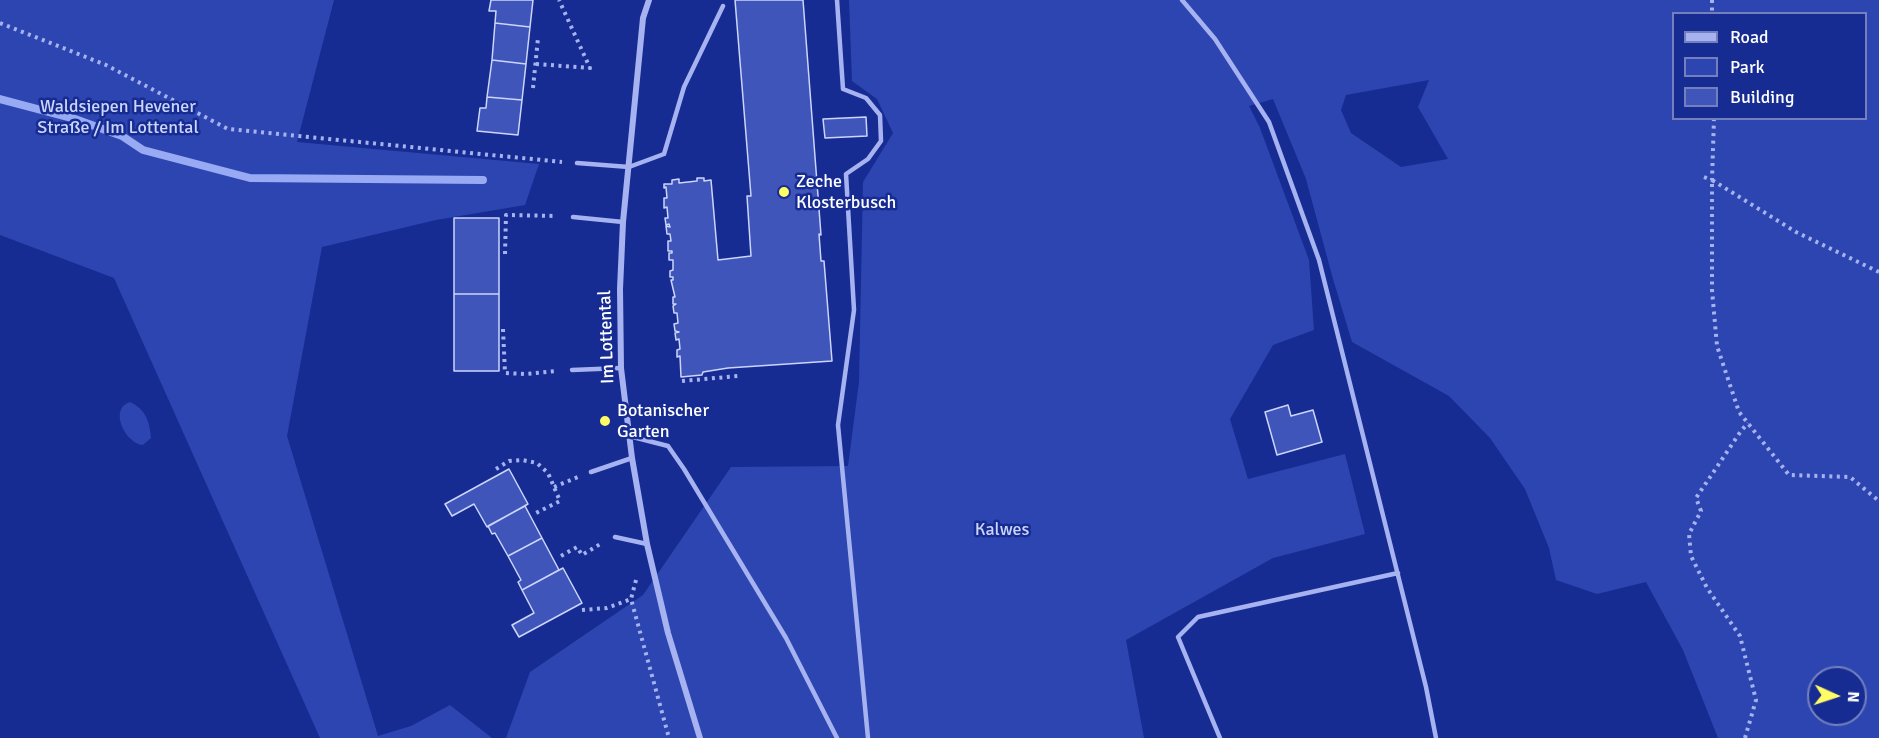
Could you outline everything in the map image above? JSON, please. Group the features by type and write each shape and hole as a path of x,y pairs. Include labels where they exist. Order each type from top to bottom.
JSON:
{"street":[{"name":"Im Lottental","path":"649,0 643,18 623,222 620,289 621,368 632,458 647,544 668,633 700,738"}],"lane":[{"path":"837,0 843,89 866,98 880,115 881,132 881,141 868,159 846,174 854,310 838,425 868,738"},
{"path":"1182,0 1215,39 1269,122 1319,260 1426,687 1436,738"},
{"path":"577,163 629,167 664,154 684,87 723,6"},
{"path":"573,217 623,222"},
{"path":"572,370 621,368"},
{"path":"629,436 668,446 684,469 786,638 837,738"},
{"path":"591,472 632,458"},
{"path":"615,537 647,544"},
{"path":"1220,738 1178,637 1198,617 1398,573"}],"path":[{"path":"536,64 590,68 559,0"},
{"path":"0,23 106,65 228,129 577,163"},
{"path":"533,88 538,38"},
{"path":"1714,120 1712,290 1718,346 1739,412 1789,475 1850,477 1879,501"},
{"path":"1704,177 1796,232 1879,272"},
{"path":"505,254 506,215 534,214 573,217"},
{"path":"503,329 506,373 525,374 572,370"},
{"path":"682,381 738,376"},
{"path":"1745,738 1756,700 1740,636 1707,588 1691,556 1689,534 1701,511 1696,498 1740,431 1748,423"},
{"path":"496,469 509,461 522,460 537,463 548,473 556,486 560,501 534,514"},
{"path":"561,555 577,547 582,555 590,550"},
{"path":"582,610 607,608 631,599 669,738"}],"green space":[{"name":"Waldsiepen Hevener Straße / Im Lottental","path":"0,0 334,0 297,142 539,164 525,205 436,220 322,247 287,436 378,736 411,726 450,705 492,738 320,738 114,278 0,235"},
{"name":"Kalwes","path":"849,0 1879,0 1879,738 1718,738 1683,650 1646,582 1597,594 1556,580 1549,548 1525,489 1490,438 1449,396 1352,342 1306,179 1273,99 1249,106 1260,128 1309,260 1314,330 1273,345 1230,419 1248,479 1345,454 1365,534 1273,558 1126,640 1144,738 506,738 530,672 643,595 731,467 848,466 859,382 863,182 893,133 877,99 852,81","holes":["1429,80 1418,107 1448,159 1401,167 1351,133 1341,110 1346,95"]},
{"path":"130,402 140,408 150,427 151,438 143,445 131,439 122,426 120,412"}],"building":[{"path":"491,0 533,0 530,27 495,23 496,11 489,11"},
{"name":"Zeche Klosterbusch","path":"735,0 803,0 821,261 824,261 832,361 728,368 703,372 702,375 681,377 680,356 677,357 677,350 680,349 679,339 676,340 675,333 679,332 675,331 674,324 678,323 677,313 674,313 673,306 676,304 673,304 673,297 675,297 671,280 673,277 670,277 673,260 669,260 669,253 672,251 668,251 668,241 671,241 666,226 670,227 669,224 666,225 665,218 668,218 667,207 664,208 664,198 667,198 664,184 672,184 672,180 679,179 679,183 697,181 697,178 704,178 704,181 711,180 718,260 751,256 747,196 751,196"},
{"path":"495,23 530,27 526,64 492,60"},
{"path":"492,60 526,64 522,100 487,97"},
{"path":"487,97 522,100 518,135 477,131 480,108 486,108"},
{"path":"866,117 867,136 825,138 823,119"},
{"path":"454,218 499,218 499,294 454,294"},
{"path":"454,294 499,294 499,371 454,371"},
{"path":"1288,405 1291,416 1313,410 1322,442 1277,455 1265,412"},
{"path":"509,469 528,504 487,527 474,504 452,516 445,504"},
{"path":"525,506 542,538 508,556 495,533 492,534 488,526"},
{"path":"542,538 559,570 522,590 518,582 521,580 508,556"},
{"path":"563,568 582,603 519,637 512,625 534,613 522,590"}],"waterway":[{"path":"0,99 75,119 122,136 143,150 250,178 483,180"}],"place":[{"name":"Zeche Klosterbusch","path":"784,192"},
{"name":"Botanischer Garten","path":"605,421"}]}
